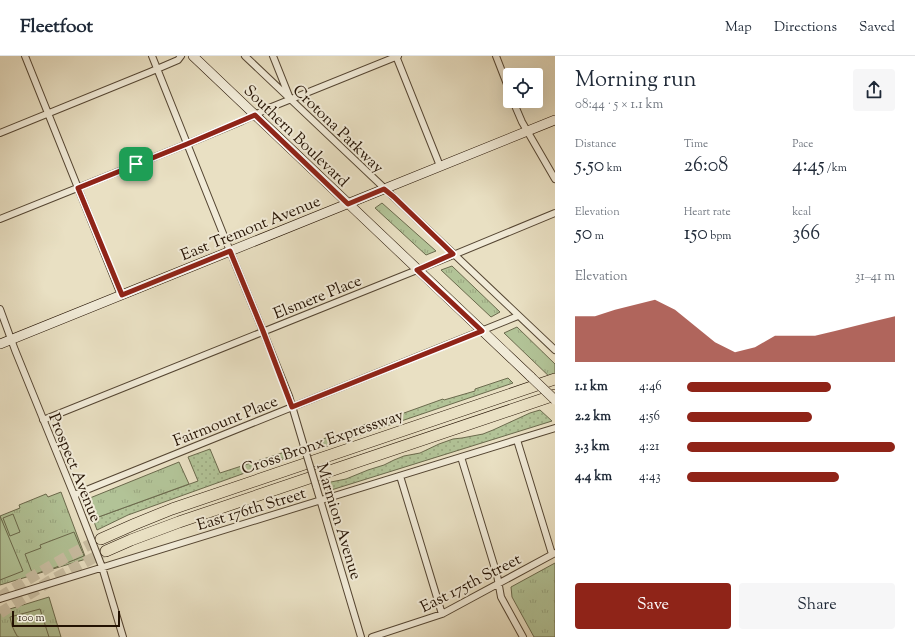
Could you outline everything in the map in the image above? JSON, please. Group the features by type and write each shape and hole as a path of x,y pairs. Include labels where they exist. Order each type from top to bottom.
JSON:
{"highway":[{"name":"Cross Bronx Expressway","path":"101,539 147,518 172,509 555,379"},
{"name":"Cross Bronx Expressway","path":"106,551 179,522 555,395"}],"main road":[{"name":"Southern Boulevard","path":"193,56 555,400"},
{"name":"East Tremont Avenue","path":"0,344 555,120"}],"street":[{"path":"25,56 122,295"},
{"name":"Marmion Avenue","path":"152,56 263,331 292,407 362,637"},
{"path":"0,133 157,69 178,60 181,56"},
{"name":"Crotona Parkway","path":"245,56 555,350"},
{"path":"273,56 291,100"},
{"path":"0,219 187,144 269,108 397,56 440,166"},
{"path":"496,56 503,74"},
{"path":"516,108 522,122 555,179"},
{"name":"Elsmere Place","path":"43,420 555,213"},
{"name":"Prospect Avenue","path":"0,309 102,567 123,637"},
{"name":"Fairmount Place","path":"74,495 518,316"},
{"name":"East 176th Street","path":"0,599 555,428"},
{"path":"517,440 554,553"},
{"path":"460,457 497,575 501,597 523,637"},
{"path":"400,476 442,614"},
{"name":"East 175th Street","path":"372,637 442,614 554,553"}],"green space":[{"path":"382,203 436,251 426,255 375,208"},
{"path":"452,266 500,312 491,317 441,270"},
{"path":"517,327 555,364 555,382 504,333"},
{"path":"508,378 513,383 316,450 314,442 378,420 379,422 443,399 444,400 475,391 475,389"},
{"path":"540,410 552,421 328,491 326,483 346,479 404,456 420,453 453,439 483,434"},
{"path":"210,449 220,473 294,449 295,455 128,515 97,530 93,519 198,481 188,457"},
{"path":"179,462 189,484 93,519 85,500"},
{"path":"61,492 86,559 0,585 0,516 20,508 19,505 46,494 48,497"},
{"path":"13,514 20,532 10,536 3,518"},
{"path":"0,516 23,571 0,580"},
{"path":"74,532 84,556 33,575 25,554 41,548 40,545"},
{"path":"555,563 555,637 534,637 512,597 511,587"},
{"path":"49,597 61,637 0,637 0,612"},
{"path":"40,609 49,637 17,636 12,626 10,617"}],"tunnel":[{"path":"0,597 50,566 101,539"},
{"path":"0,613 50,581 106,551"}],"route":[{"path":"255,115 348,204 384,189 394,197 453,254 417,270 482,331 292,407 289,396 230,251 122,295 78,188 136,164 255,115"}]}
